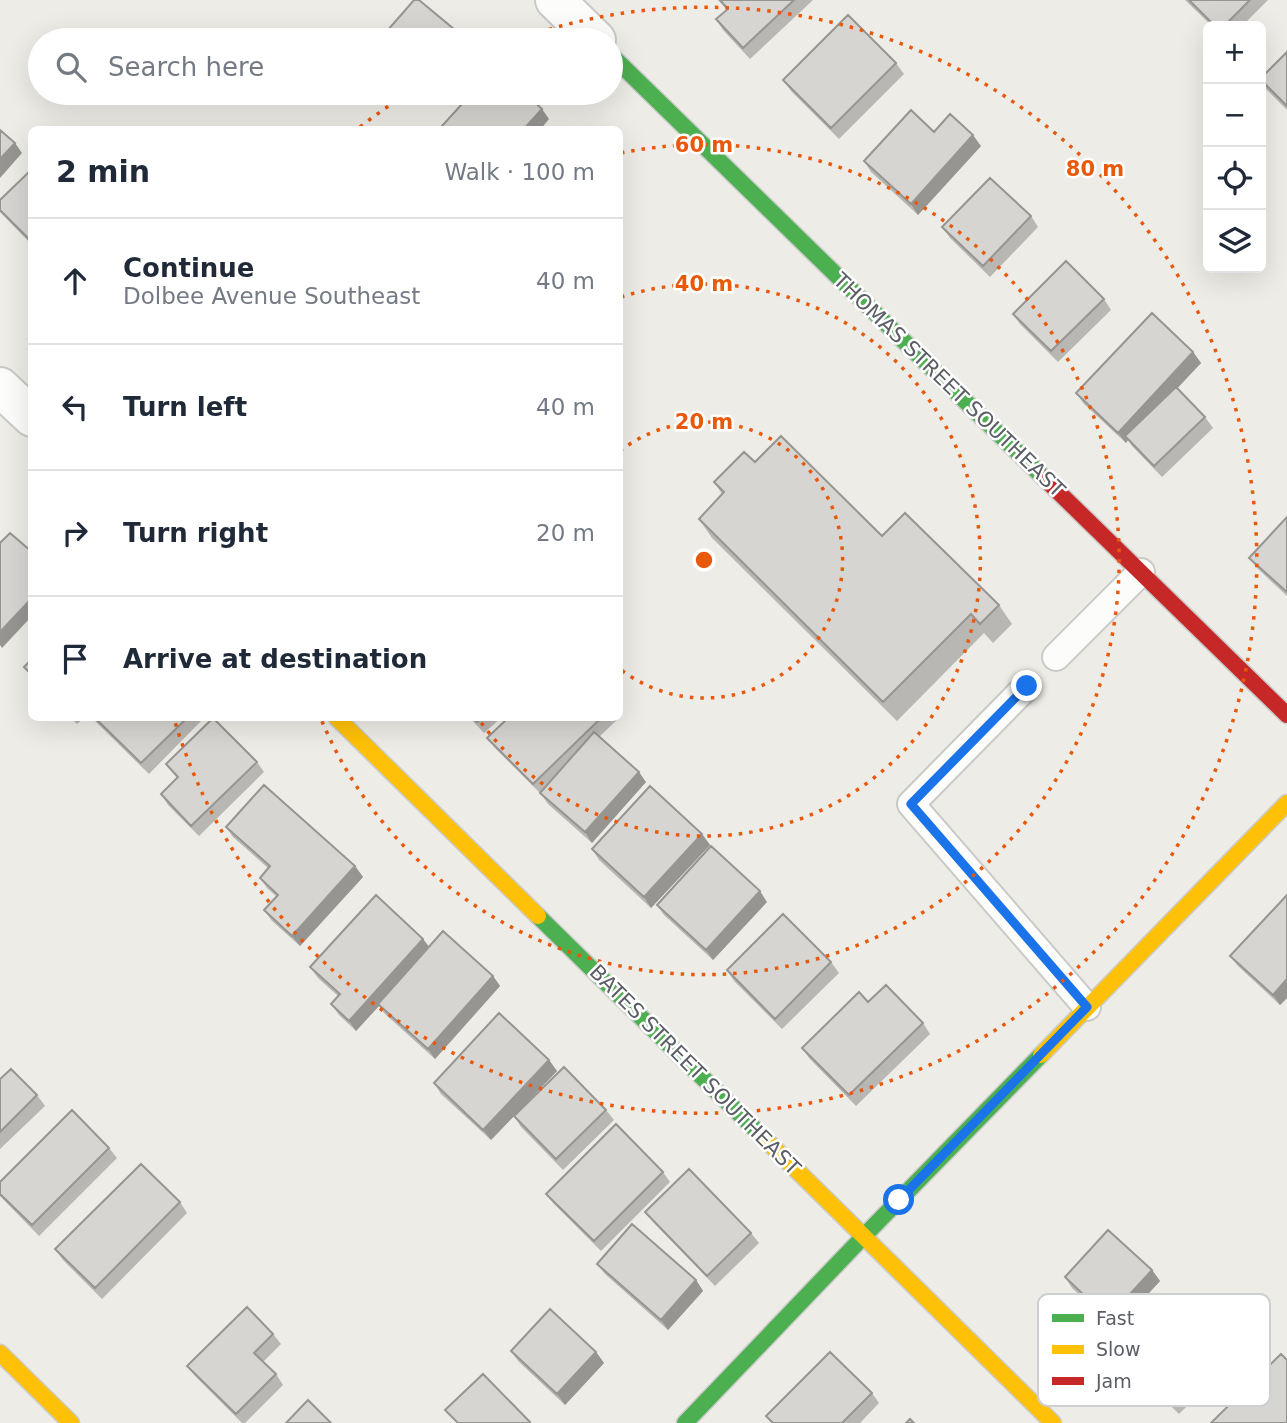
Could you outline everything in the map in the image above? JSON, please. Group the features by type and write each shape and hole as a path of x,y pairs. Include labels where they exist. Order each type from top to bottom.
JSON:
{"street":[{"path":"555,0 584,28"},
{"name":"THOMAS STREET SOUTHEAST","path":"623,67 1287,715"},
{"path":"0,387 28,414"},
{"name":"BATES STREET SOUTHEAST","path":"340,721 1053,1423"},
{"path":"685,1423 1287,803"},
{"path":"0,1353 71,1423"}],"lane":[{"path":"1056,657 1141,572"},
{"path":"1027,686 911,804 1087,1007"}],"building":[{"path":"414,0 419,0 453,28 390,28"},
{"path":"720,0 794,0 743,48 716,19 728,9"},
{"path":"1189,0 1250,0 1229,21 1210,21"},
{"path":"848,15 896,63 831,128 783,80"},
{"path":"1287,52 1287,106 1266,85 1266,73"},
{"path":"461,105 538,105 542,109 527,126 442,126"},
{"path":"911,110 934,132 950,114 973,135 911,204 864,161"},
{"path":"0,130 15,143 0,159"},
{"path":"28,173 28,238 0,210 0,200"},
{"path":"990,178 1031,216 983,266 942,227"},
{"path":"1066,261 1104,299 1051,351 1013,314"},
{"path":"1152,313 1193,352 1118,433 1076,393"},
{"path":"1176,387 1205,417 1154,466 1125,436"},
{"path":"781,436 882,536 905,513 999,605 980,624 971,614 883,702 699,519 724,492 714,482 744,452 755,462"},
{"path":"1287,517 1287,592 1249,558"},
{"path":"10,533 28,549 28,602 0,632 0,543"},
{"path":"98,721 184,721 141,763"},
{"path":"210,721 216,721 257,762 191,826 161,794 178,777 166,764"},
{"path":"505,721 598,721 533,784 487,738"},
{"path":"594,732 639,772 585,832 540,793"},
{"path":"264,785 355,866 292,936 264,910 278,895 260,878 270,866 226,827"},
{"path":"650,786 702,834 644,897 592,849"},
{"path":"711,846 760,891 706,950 657,905"},
{"path":"376,895 423,939 349,1021 331,1004 340,994 310,967"},
{"path":"1287,895 1287,979 1273,995 1230,956"},
{"path":"783,914 831,962 775,1019 727,970"},
{"path":"443,931 493,976 428,1049 378,1004"},
{"path":"886,985 923,1023 849,1095 802,1048 859,992 868,1002"},
{"path":"499,1013 549,1060 483,1130 434,1083"},
{"path":"564,1067 606,1110 556,1159 514,1116"},
{"path":"11,1069 37,1095 0,1132 0,1079"},
{"path":"72,1110 109,1148 32,1225 0,1194 0,1182"},
{"path":"616,1124 663,1172 594,1241 546,1194"},
{"path":"141,1164 180,1202 95,1288 55,1249"},
{"path":"689,1169 751,1233 707,1276 645,1212"},
{"path":"632,1224 696,1280 661,1320 597,1264"},
{"path":"1108,1230 1152,1270 1130,1294 1083,1294 1065,1277"},
{"path":"247,1307 273,1334 254,1353 276,1374 236,1414 187,1366"},
{"path":"550,1309 596,1352 557,1394 511,1351"},
{"path":"830,1352 872,1393 842,1423 773,1423 766,1416"},
{"path":"1281,1354 1287,1360 1287,1423 1211,1423 1228,1406 1270,1406 1270,1365"},
{"path":"483,1374 529,1423 458,1423 445,1410"},
{"path":"308,1400 331,1423 286,1423"}],"traffic: fast":[{"path":"623,67 1044,478"},
{"path":"538,916 766,1140"},
{"path":"685,1423 1041,1055"}],"traffic: slow":[{"path":"340,721 538,916"},
{"path":"1041,1055 1287,803"},
{"path":"766,1140 1053,1423"},
{"path":"0,1353 71,1423"}],"traffic: jam":[{"path":"1044,478 1287,715"}],"route":[{"path":"899,1200 1087,1007 911,804 1027,686"}]}
